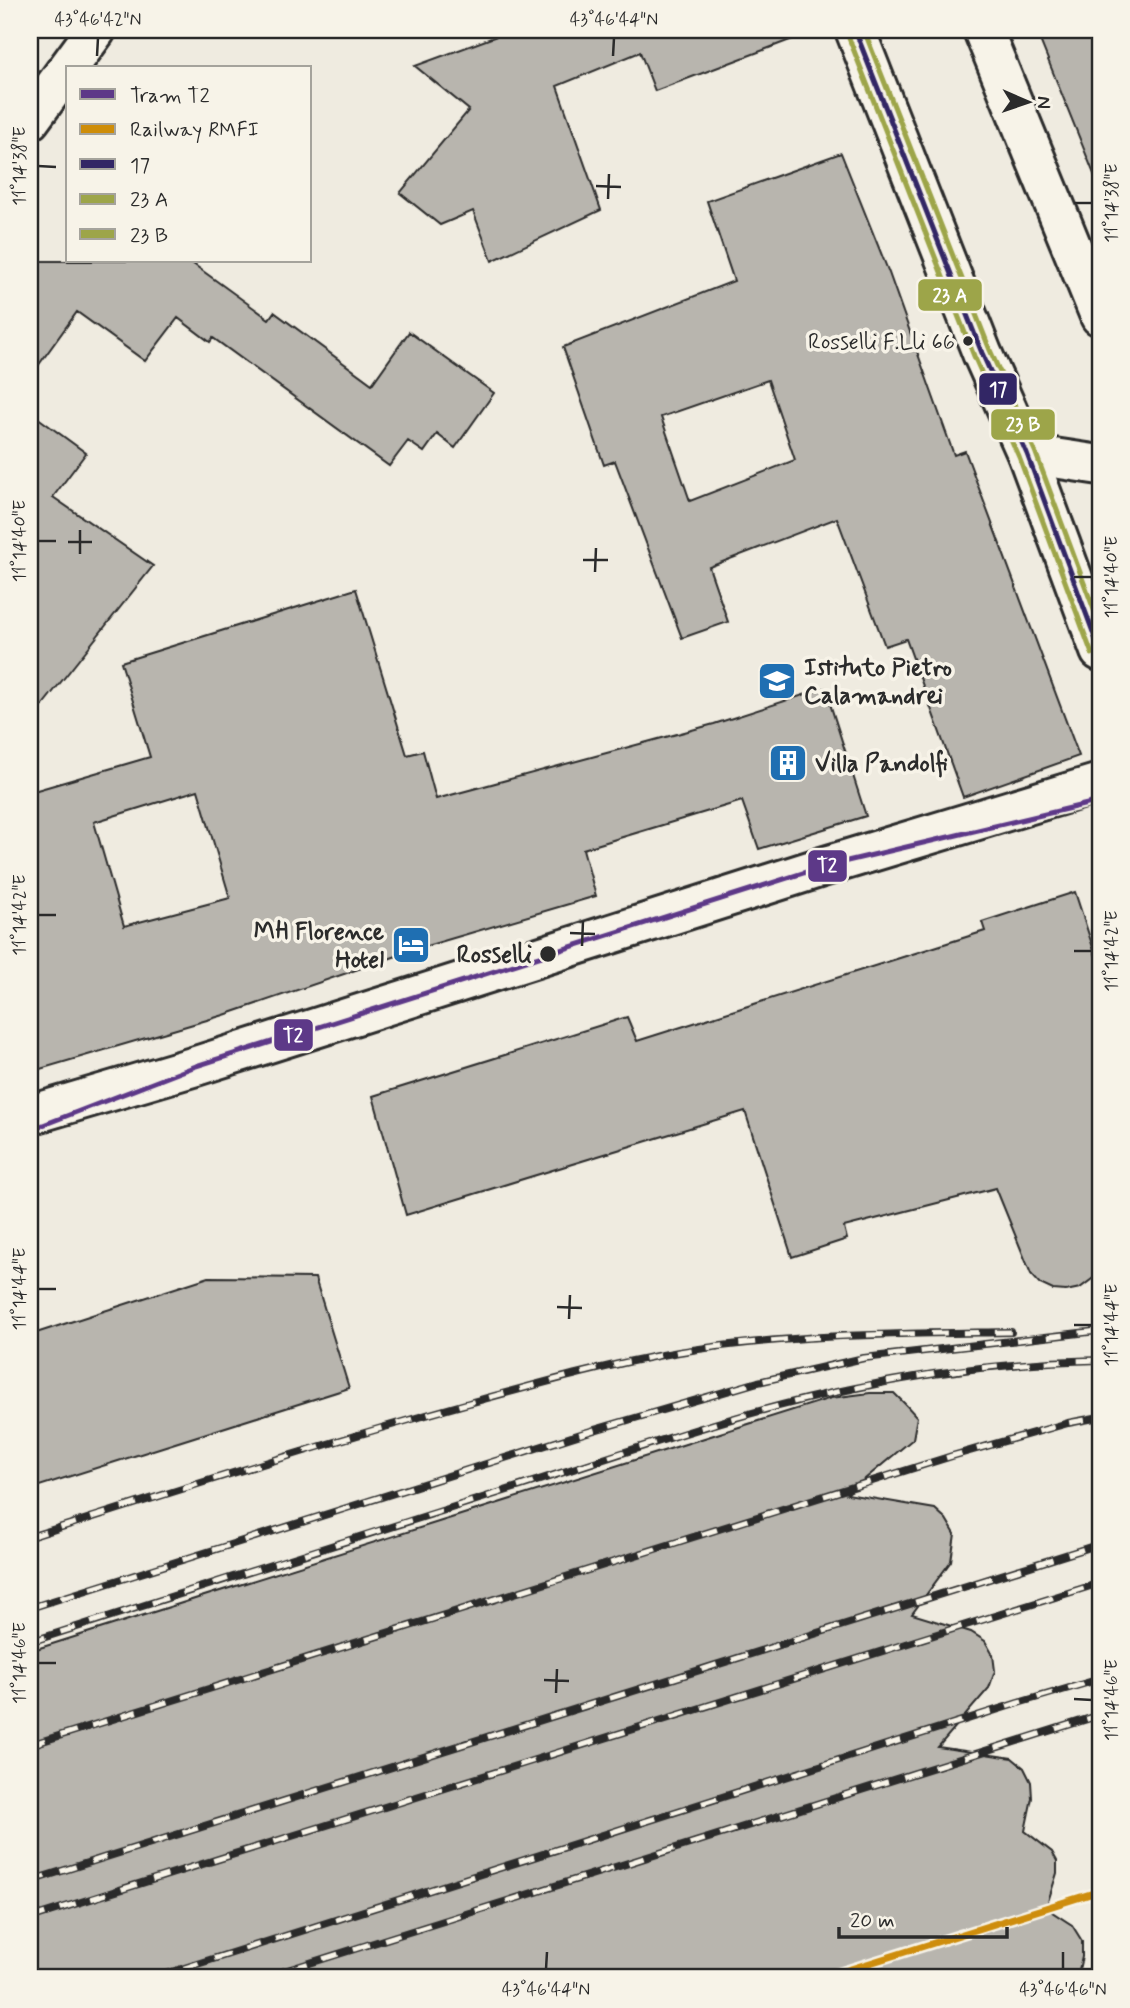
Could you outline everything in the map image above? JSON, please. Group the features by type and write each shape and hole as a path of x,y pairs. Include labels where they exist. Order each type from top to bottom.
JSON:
{"street":[{"path":"70,66 96,30"},
{"path":"855,30 982,353 1027,454 1100,651"},
{"path":"983,30 1100,316"},
{"path":"30,120 66,71"},
{"path":"1027,454 1100,465"},
{"path":"30,1115 196,1066 822,867 1100,783"}],"building":[{"path":"513,30 806,30 806,34 655,91 640,52 557,86 601,210 492,261 473,211 440,225 400,193 469,110 415,66"},
{"path":"1036,30 1092,30 1100,50 1100,184 1098,184"},
{"path":"841,153 889,273 954,455 965,451 1079,756 963,797 906,639 885,646 837,518 709,567 728,622 682,638 615,461 604,465 563,347 734,281 707,201","holes":["768,380 795,460 690,501 661,417"]},
{"path":"30,261 190,262 269,319 274,312 372,384 409,332 494,393 455,448 437,434 424,452 408,441 389,466 213,338 210,342 178,318 145,361 77,312 30,377"},
{"path":"30,412 86,453 53,497 153,566 30,721"},
{"path":"356,589 407,755 423,751 436,799 714,724 825,688 866,816 759,849 742,801 583,849 596,896 423,947 224,1015 30,1072 30,792 150,757 121,662","holes":["198,790 230,898 124,926 94,822"]},
{"path":"1075,892 1100,969 1100,1273 1080,1288 1053,1290 1040,1284 1031,1274 996,1188 844,1227 847,1239 792,1257 745,1111 406,1215 373,1096 627,1017 637,1041 985,931 982,922"},
{"path":"209,1277 315,1278 349,1388 30,1489 30,1335"},
{"path":"894,1393 906,1405 917,1417 913,1439 847,1494 935,1509 946,1519 955,1534 951,1561 912,1614 971,1632 985,1641 993,1655 995,1671 989,1688 938,1747 1012,1758 1024,1768 1031,1782 1032,1798 1025,1831 1052,1852 1057,1861 1057,1873 1046,1908 1072,1925 1082,1941 1082,1957 1077,1978 30,1978 30,1651 831,1398"}],"railway":[{"path":"30,1608 584,1433 758,1382 864,1358 1097,1331"},
{"path":"30,1537 358,1435 626,1362 720,1346 803,1338 1011,1332"},
{"path":"30,1642 766,1409 851,1389 944,1372 1006,1365 1100,1360"},
{"path":"30,1745 952,1456 1068,1423 1100,1417"},
{"path":"30,1881 1100,1544"},
{"path":"30,1918 1100,1583"},
{"path":"153,1978 1100,1679"},
{"path":"262,1978 1100,1715"}],"tram line":[{"name":"T2","path":"30,1130 196,1066 822,867 1100,801"}],"rail line":[{"name":"RMFI","path":"822,1978 1100,1891"}],"transit line":[{"name":"17","path":"855,30 982,353 1027,454 1100,651"},
{"path":"864,30 990,350 1035,451 1100,626"},
{"path":"847,33 974,356 1019,457 1092,654"}],"place":[{"name":"Rosselli F.Lli 66","path":"968,341"},
{"name":"Istituto Pietro Calamandrei","path":"777,681"},
{"name":"Villa Pandolfi","path":"788,763"},
{"name":"MH Florence Hotel","path":"411,945"},
{"name":"Rosselli","path":"548,954"}]}
